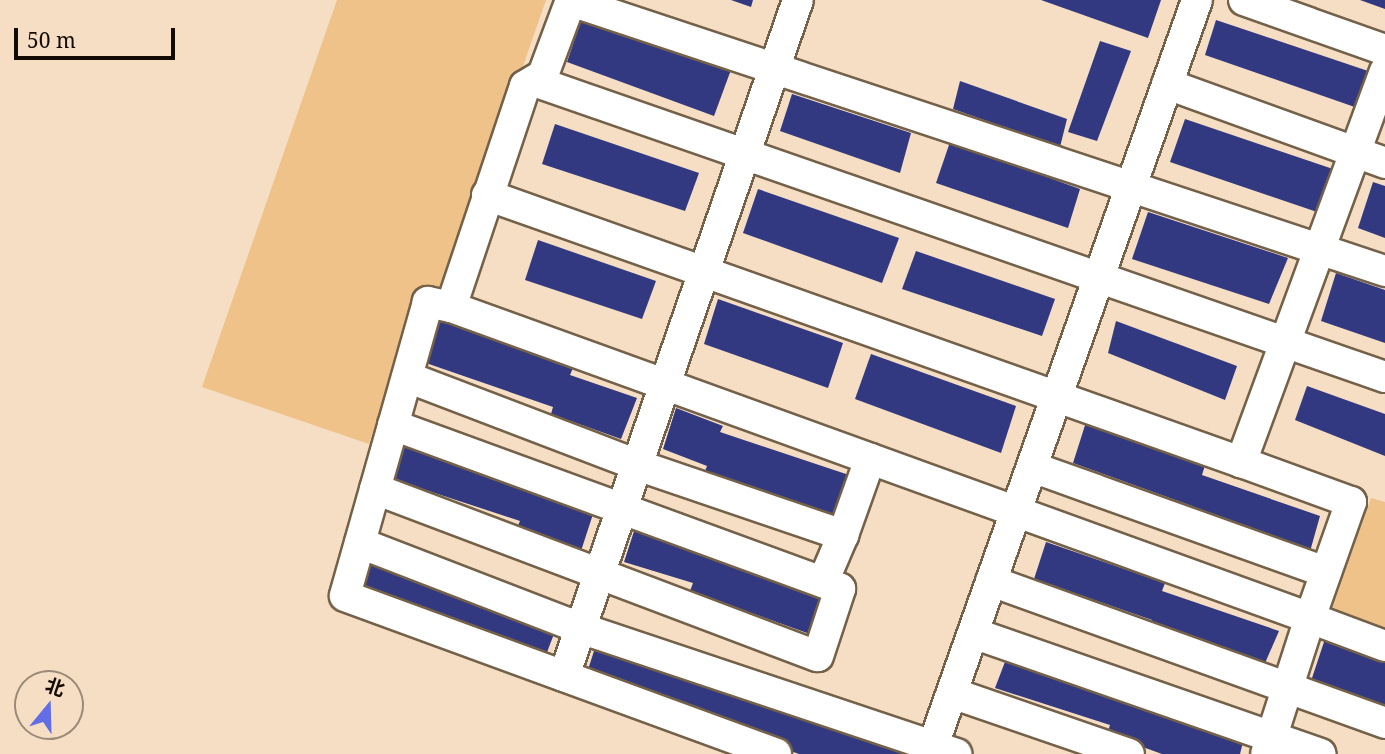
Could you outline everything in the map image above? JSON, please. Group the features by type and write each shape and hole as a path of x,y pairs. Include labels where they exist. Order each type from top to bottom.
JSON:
{"street":[{"path":"451,307 525,86 544,75 571,0 1385,271"},
{"path":"564,676 798,0"},
{"path":"360,543 580,628 940,751 952,693 1197,0"},
{"path":"1244,0 1385,50"},
{"path":"1241,462 1385,71"},
{"path":"534,81 1385,377"},
{"path":"1167,84 1385,163"},
{"path":"487,195 1351,502 1268,746"},
{"path":"776,754 345,596 428,302 451,307 1385,646"},
{"path":"407,377 637,464 843,535"},
{"path":"375,489 818,656 841,589 393,425"},
{"path":"823,582 870,459"},
{"path":"1032,467 1326,572"},
{"path":"991,580 1385,723"},
{"path":"973,633 1268,746 1321,754"},
{"path":"952,693 1129,754"}],"shaded area":[{"path":"337,0 546,0 443,296 417,289 369,444 202,387"},
{"path":"1371,498 1385,502 1385,638 1329,617"}],"building":[{"path":"731,0 753,0 751,7"},
{"path":"1041,0 1161,0 1148,38"},
{"path":"1360,0 1385,0 1385,9"},
{"path":"583,15 732,67 714,116 567,62"},
{"path":"1216,20 1380,75 1369,112 1205,55"},
{"path":"1100,41 1131,51 1097,141 1068,132"},
{"path":"960,81 1067,119 1060,147 953,109"},
{"path":"792,94 911,133 900,173 780,131"},
{"path":"1185,119 1333,169 1320,213 1170,162"},
{"path":"555,124 699,173 685,211 542,164"},
{"path":"950,142 1080,189 1068,228 936,183"},
{"path":"1373,182 1385,186 1385,238 1358,228"},
{"path":"758,189 899,238 882,283 743,233"},
{"path":"1148,212 1288,258 1269,304 1132,259"},
{"path":"538,240 656,281 642,319 525,280"},
{"path":"916,251 1055,299 1042,336 902,289"},
{"path":"1336,273 1385,290 1385,343 1321,321"},
{"path":"718,299 843,343 828,388 704,344"},
{"path":"438,320 573,368 570,375 637,398 621,439 551,414 553,407 423,362"},
{"path":"1116,321 1237,366 1225,400 1108,353"},
{"path":"871,354 1016,406 1001,453 855,399"},
{"path":"1307,386 1385,414 1385,456 1295,420"},
{"path":"676,408 723,426 720,432 852,476 837,519 705,471 707,466 663,449"},
{"path":"1087,419 1206,462 1202,475 1320,516 1309,555 1188,511 1192,506 1073,463"},
{"path":"399,439 594,511 580,554 517,528 520,521 386,477"},
{"path":"637,522 834,599 821,638 690,591 693,583 624,562"},
{"path":"1046,542 1165,583 1162,591 1279,631 1262,670 1150,628 1152,620 1034,579"},
{"path":"373,556 557,626 541,668 361,590"},
{"path":"599,635 907,747 905,754 799,754 719,725 587,673"},
{"path":"1326,636 1385,657 1385,707 1311,681"},
{"path":"1008,654 1244,738 1240,754 1162,754 1107,734 1110,725 995,688"}]}
